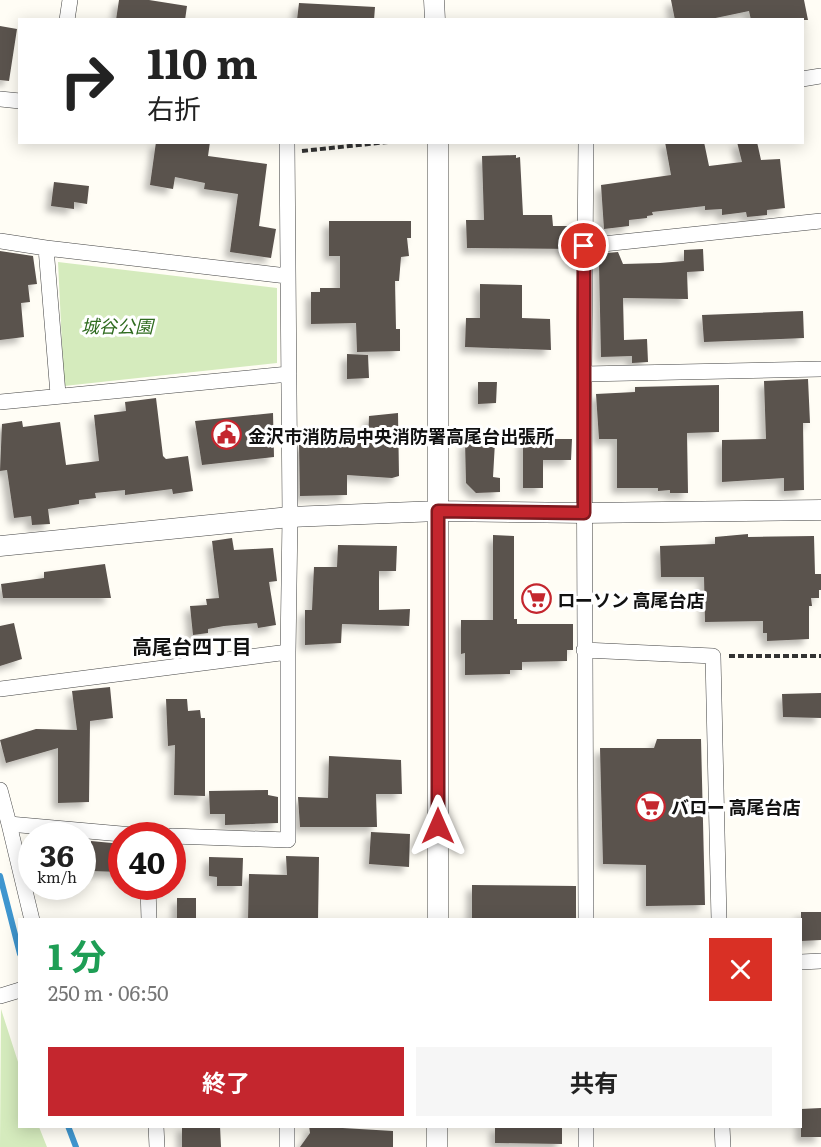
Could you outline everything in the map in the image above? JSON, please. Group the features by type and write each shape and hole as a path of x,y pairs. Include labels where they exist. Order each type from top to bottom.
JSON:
{"street":[{"path":"67,18 70,0"},
{"path":"434,0 435,18"},
{"path":"804,79 821,76"},
{"path":"0,99 18,101"},
{"path":"438,144 438,918"},
{"path":"586,144 584,650 586,918"},
{"path":"186,836 288,840 290,517 287,147"},
{"path":"584,246 821,221"},
{"path":"0,241 287,276"},
{"path":"46,248 58,394"},
{"path":"584,374 821,369"},
{"path":"0,402 58,394 289,374"},
{"path":"0,546 290,517 438,511 584,513 821,510"},
{"path":"584,650 713,656 719,918"},
{"path":"0,689 288,652"},
{"path":"0,790 32,918"},
{"path":"9,824 108,833"},
{"path":"148,900 149,918"},
{"path":"802,962 821,961"},
{"path":"0,996 18,991"},
{"path":"156,1128 157,1147"},
{"path":"287,1128 287,1147"},
{"path":"437,1128 437,1147"},
{"path":"586,1128 586,1147"},
{"path":"722,1128 723,1147"}],"path":[{"path":"287,147 348,144"},
{"path":"713,656 821,656"}],"green space":[{"name":"城谷公園","path":"58,262 277,288 277,363 64,386"},
{"path":"1,1009 18,1062 18,1128 39,1128 47,1147 0,1147"}],"building":[{"path":"119,0 149,0 187,6 185,18 116,18"},
{"path":"671,0 804,0 808,20 804,18 751,18 749,11 716,18 675,18"},
{"path":"299,3 375,7 374,18 297,18"},
{"path":"0,26 17,29 9,81 0,80"},
{"path":"156,144 210,144 208,156 267,164 259,226 276,229 271,258 230,252 238,194 204,189 205,183 175,177 173,189 150,185"},
{"path":"665,144 704,144 709,166 742,162 738,144 757,144 761,160 780,159 785,208 767,210 767,215 747,217 746,212 722,215 722,209 705,210 705,206 652,212 653,215 647,218 629,220 629,226 604,229 601,185 671,175"},
{"path":"516,155 516,158 520,157 523,215 552,215 553,226 575,226 575,249 467,248 466,220 484,220 482,156"},
{"path":"54,182 89,186 87,204 74,202 74,209 51,206"},
{"path":"329,221 411,221 411,238 407,238 409,256 401,257 399,281 395,281 396,329 400,329 400,351 357,352 356,323 311,324 311,292 320,292 320,288 340,288 340,256 329,256"},
{"path":"703,249 704,271 687,272 688,299 623,298 624,340 647,339 648,362 632,363 632,356 601,357 599,264 607,253 618,252 623,264 660,263 684,261 684,250"},
{"path":"0,251 33,256 37,284 28,285 30,302 21,303 24,337 0,340"},
{"path":"480,284 522,285 522,318 550,319 551,350 465,347 466,318 480,318"},
{"path":"803,311 804,338 704,342 702,315"},
{"path":"347,354 368,355 369,378 347,379"},
{"path":"808,379 810,423 803,423 804,490 784,491 784,478 722,482 722,440 766,439 764,381"},
{"path":"478,382 497,382 496,403 478,404"},
{"path":"719,385 719,432 687,433 688,493 658,491 658,488 617,488 617,439 599,439 596,394 635,392 635,387"},
{"path":"156,398 163,456 166,459 188,456 193,491 173,494 172,489 125,495 125,490 95,493 96,498 79,500 79,504 48,509 50,524 32,525 31,516 14,518 7,470 0,471 2,424 22,421 23,427 60,422 66,465 99,461 94,415 126,411 125,402"},
{"path":"273,413 274,457 202,465 195,421"},
{"path":"398,413 399,476 392,478 347,475 347,495 300,496 299,443 368,443 369,416"},
{"path":"523,439 572,439 571,460 543,460 543,488 523,488"},
{"path":"465,441 495,442 493,477 500,478 500,492 476,493 466,483"},
{"path":"748,534 748,537 814,536 815,574 821,574 821,590 819,590 819,598 811,598 812,606 809,606 809,639 767,641 767,633 763,633 763,621 705,622 704,577 661,577 660,546 715,544 715,537"},
{"path":"493,535 514,536 514,619 517,619 517,624 573,624 573,650 567,650 567,661 522,662 522,670 510,670 510,674 465,675 465,653 461,654 461,620 493,620"},
{"path":"232,538 234,550 273,548 277,581 269,582 276,625 258,628 257,623 224,626 208,629 208,633 193,635 190,606 207,605 206,599 219,598 212,541"},
{"path":"338,545 397,546 396,571 379,571 379,610 410,609 409,626 342,624 341,643 305,645 305,610 312,610 314,567 337,567"},
{"path":"105,564 111,598 3,598 1,584 44,578 44,572"},
{"path":"14,623 22,659 0,666 0,626"},
{"path":"110,687 113,718 90,721 89,802 58,803 58,748 6,763 0,740 36,729 77,730 72,691"},
{"path":"821,693 821,718 783,717 782,694"},
{"path":"166,699 187,699 188,711 200,710 201,718 205,718 205,796 174,795 175,745 168,746"},
{"path":"657,739 701,739 705,905 646,906 646,865 603,864 600,748 654,748"},
{"path":"329,756 401,760 402,794 376,794 377,827 300,827 298,797 328,798"},
{"path":"268,790 268,795 278,797 278,823 225,825 225,814 210,814 209,791"},
{"path":"371,832 410,834 409,867 369,864"},
{"path":"96,841 108,843 108,872 96,871"},
{"path":"286,856 319,857 318,918 248,918 249,874 287,875"},
{"path":"209,857 243,858 242,886 217,886 217,877 209,876"},
{"path":"472,885 576,886 576,918 472,918"},
{"path":"196,898 196,918 177,918 177,900"},
{"path":"801,912 821,912 821,940 802,941"},
{"path":"821,1108 821,1137 801,1137 802,1109"},
{"path":"182,1128 220,1128 221,1147 182,1147"},
{"path":"309,1128 393,1131 393,1147 300,1147 310,1133"},
{"path":"495,1128 562,1128 562,1144 495,1143"}],"waterway":[{"path":"0,876 18,946"},
{"path":"69,1128 76,1147"}],"place":[{"name":"金沢市消防局中央消防署高尾台出張所","path":"227,435"},
{"name":"ローソン 高尾台店","path":"536,599"},
{"name":"バロー 高尾台店","path":"650,806"}],"district":[{"name":"高尾台四丁目","path":"192,645"}],"route":[{"path":"438,826 438,511 584,513 584,246"}]}
